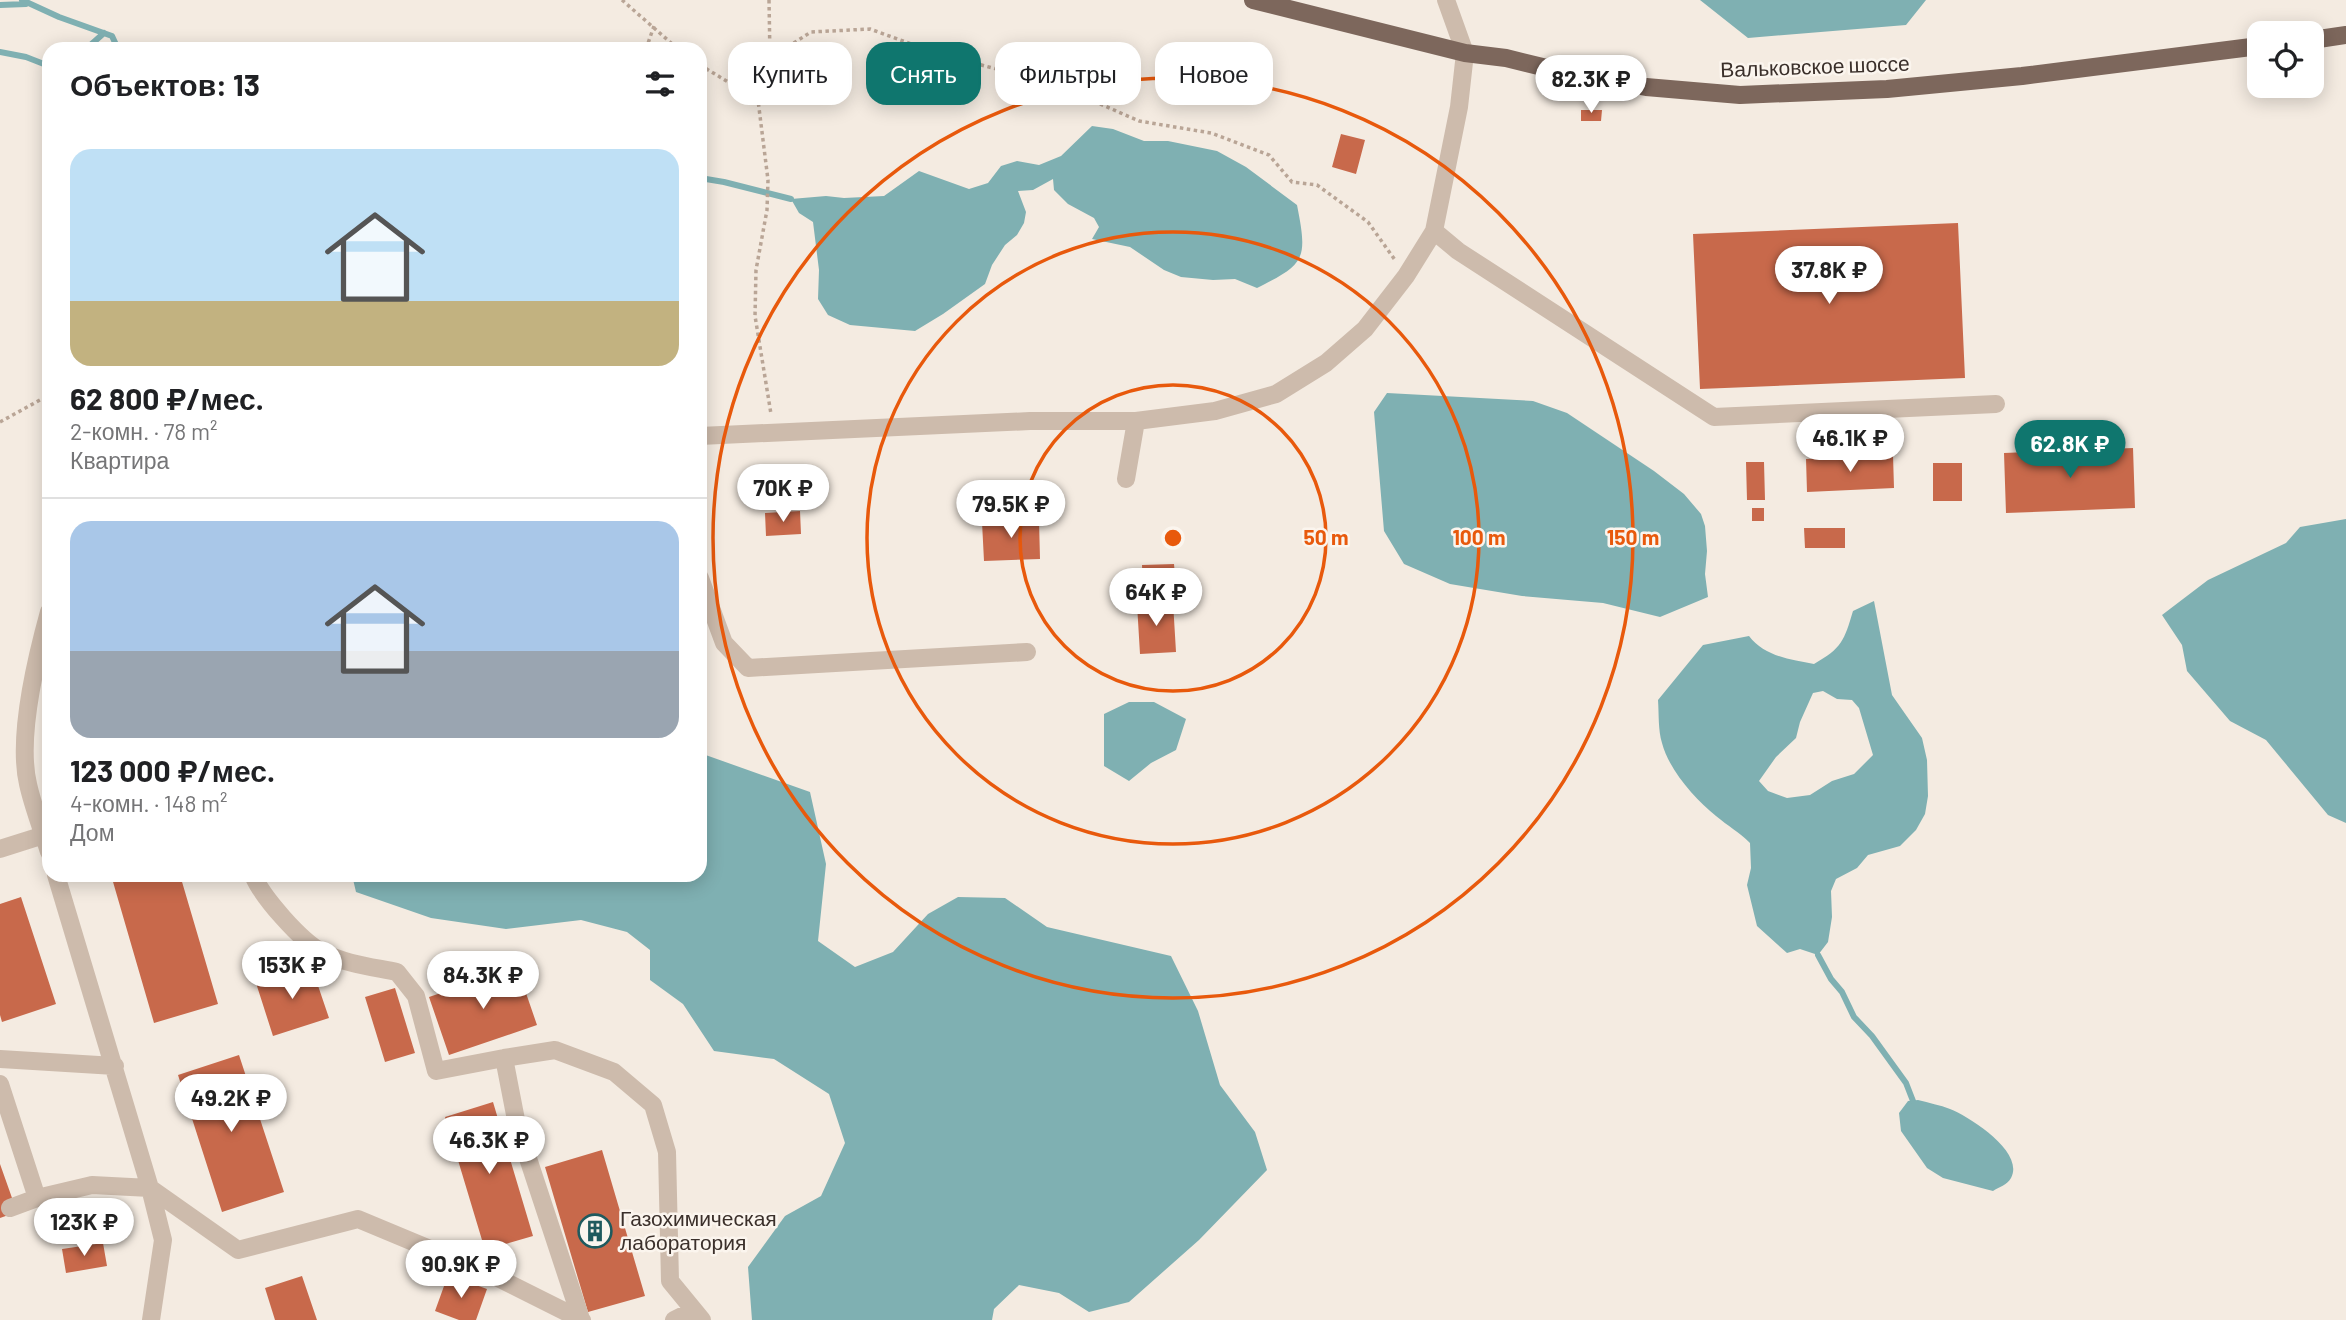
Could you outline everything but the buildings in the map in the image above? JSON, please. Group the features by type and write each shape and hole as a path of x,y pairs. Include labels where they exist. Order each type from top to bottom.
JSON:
{"main road":[{"name":"Вальковское шоссе","path":"1253,0 1465,53 1506,58 1646,87 1740,95 1887,89 2022,76 2247,48"},
{"path":"2324,38 2346,35"}],"lane":[{"path":"707,436 1030,421 1136,421 1215,411 1276,394 1326,363 1365,329 1406,276 1434,231 1459,107 1465,53 1446,0"},
{"path":"1434,231 1458,251 1714,417 1996,404"},
{"path":"1126,479 1136,421"},
{"path":"707,597 724,643 748,668 1027,652"},
{"path":"42,638 24,751 27,783 42,830"},
{"path":"0,849 42,844"},
{"path":"58,882 115,1066 163,1241 152,1320"},
{"path":"256,882 285,920 321,952 365,966 397,972 416,996 436,1071 555,1050 614,1072 653,1105 667,1152 670,1281 698,1315 674,1320"},
{"path":"504,1058 517,1125 581,1320"},
{"path":"0,1059 115,1066"},
{"path":"0,1084 37,1198"},
{"path":"10,1208 37,1198 92,1185 150,1188 238,1250 358,1219 491,1274 581,1320"}],"path":[{"path":"622,0 671,42"},
{"path":"769,0 770,42"},
{"path":"648,42 654,26"},
{"path":"795,42 811,32 870,29 936,53 1057,85 1139,121 1211,133 1269,155 1292,181 1317,185 1368,222 1406,276"},
{"path":"707,69 728,82"},
{"path":"759,105 768,180 767,210 756,270 755,316 774,433"},
{"path":"0,422 42,399"}],"water":[{"path":"1700,0 1926,0 1906,25 1748,38"},
{"path":"1092,126 1113,129 1144,141 1168,141 1217,151 1246,167 1297,205 1302,249 1294,266 1257,288 1235,279 1181,277 1164,270 1130,247 1092,239 1099,227 1094,218 1068,204 1054,190 1053,179 1033,190 1018,191 1026,212 1024,223 992,265 985,284 915,331 850,325 828,315 818,299 819,270 813,222 799,213 791,199 884,196 919,171 969,189 988,183 1001,166 1017,161 1039,165 1061,156"},
{"path":"1387,393 1533,401 1567,413 1654,471 1684,494 1701,514 1705,526 1708,597 1660,617 1603,603 1522,596 1450,584 1404,564 1384,531 1374,412"},
{"path":"2346,519 2346,823 2328,815 2266,740 2230,721 2187,671 2182,645 2162,615 2208,580 2286,543 2300,527"},
{"path":"1874,601 1892,695 1922,738 1927,760 1928,796 1925,814 1916,830 1900,846 1868,855 1857,868 1836,879 1831,891 1832,917 1828,942 1818,955 1800,949 1787,953 1757,926 1747,885 1751,868 1750,843 1700,801 1670,763 1661,738 1658,700 1703,645 1749,636 1770,653 1814,664 1841,643 1853,611","holes":["1823,691 1837,699 1852,700 1859,708 1873,755 1854,774 1832,781 1810,795 1787,798 1768,791 1759,781 1776,757 1796,738 1813,693"]},
{"path":"1129,702 1154,702 1186,719 1176,750 1151,763 1129,781 1104,766 1104,714"},
{"path":"707,755 810,792 826,864 818,941 855,967 893,952 928,914 958,897 1005,898 1047,927 1171,956 1198,1011 1220,1085 1255,1132 1267,1170 1199,1240 1129,1302 1089,1312 1059,1293 1019,1285 994,1309 992,1320 752,1320 748,1267 785,1216 821,1196 845,1143 829,1094 774,1059 714,1051 683,1004 650,980 650,950 627,932 581,920 506,929 431,918 356,892 354,882 707,882"},
{"path":"1918,1100 1959,1113 1982,1127 2010,1157 2013,1168 2011,1178 1993,1191 1943,1178 1927,1168 1901,1131 1899,1113 1908,1101"}],"waterway":[{"path":"22,0 112,36 115,42"},
{"path":"0,5 26,4"},
{"path":"94,42 104,33"},
{"path":"0,52 42,63"},
{"path":"707,179 791,199"},
{"path":"1818,955 1831,979 1842,992 1854,1017 1872,1036 1906,1083 1913,1101"}],"place":[{"name":"Газохимическая лаборатория","path":"595,1231"}]}
